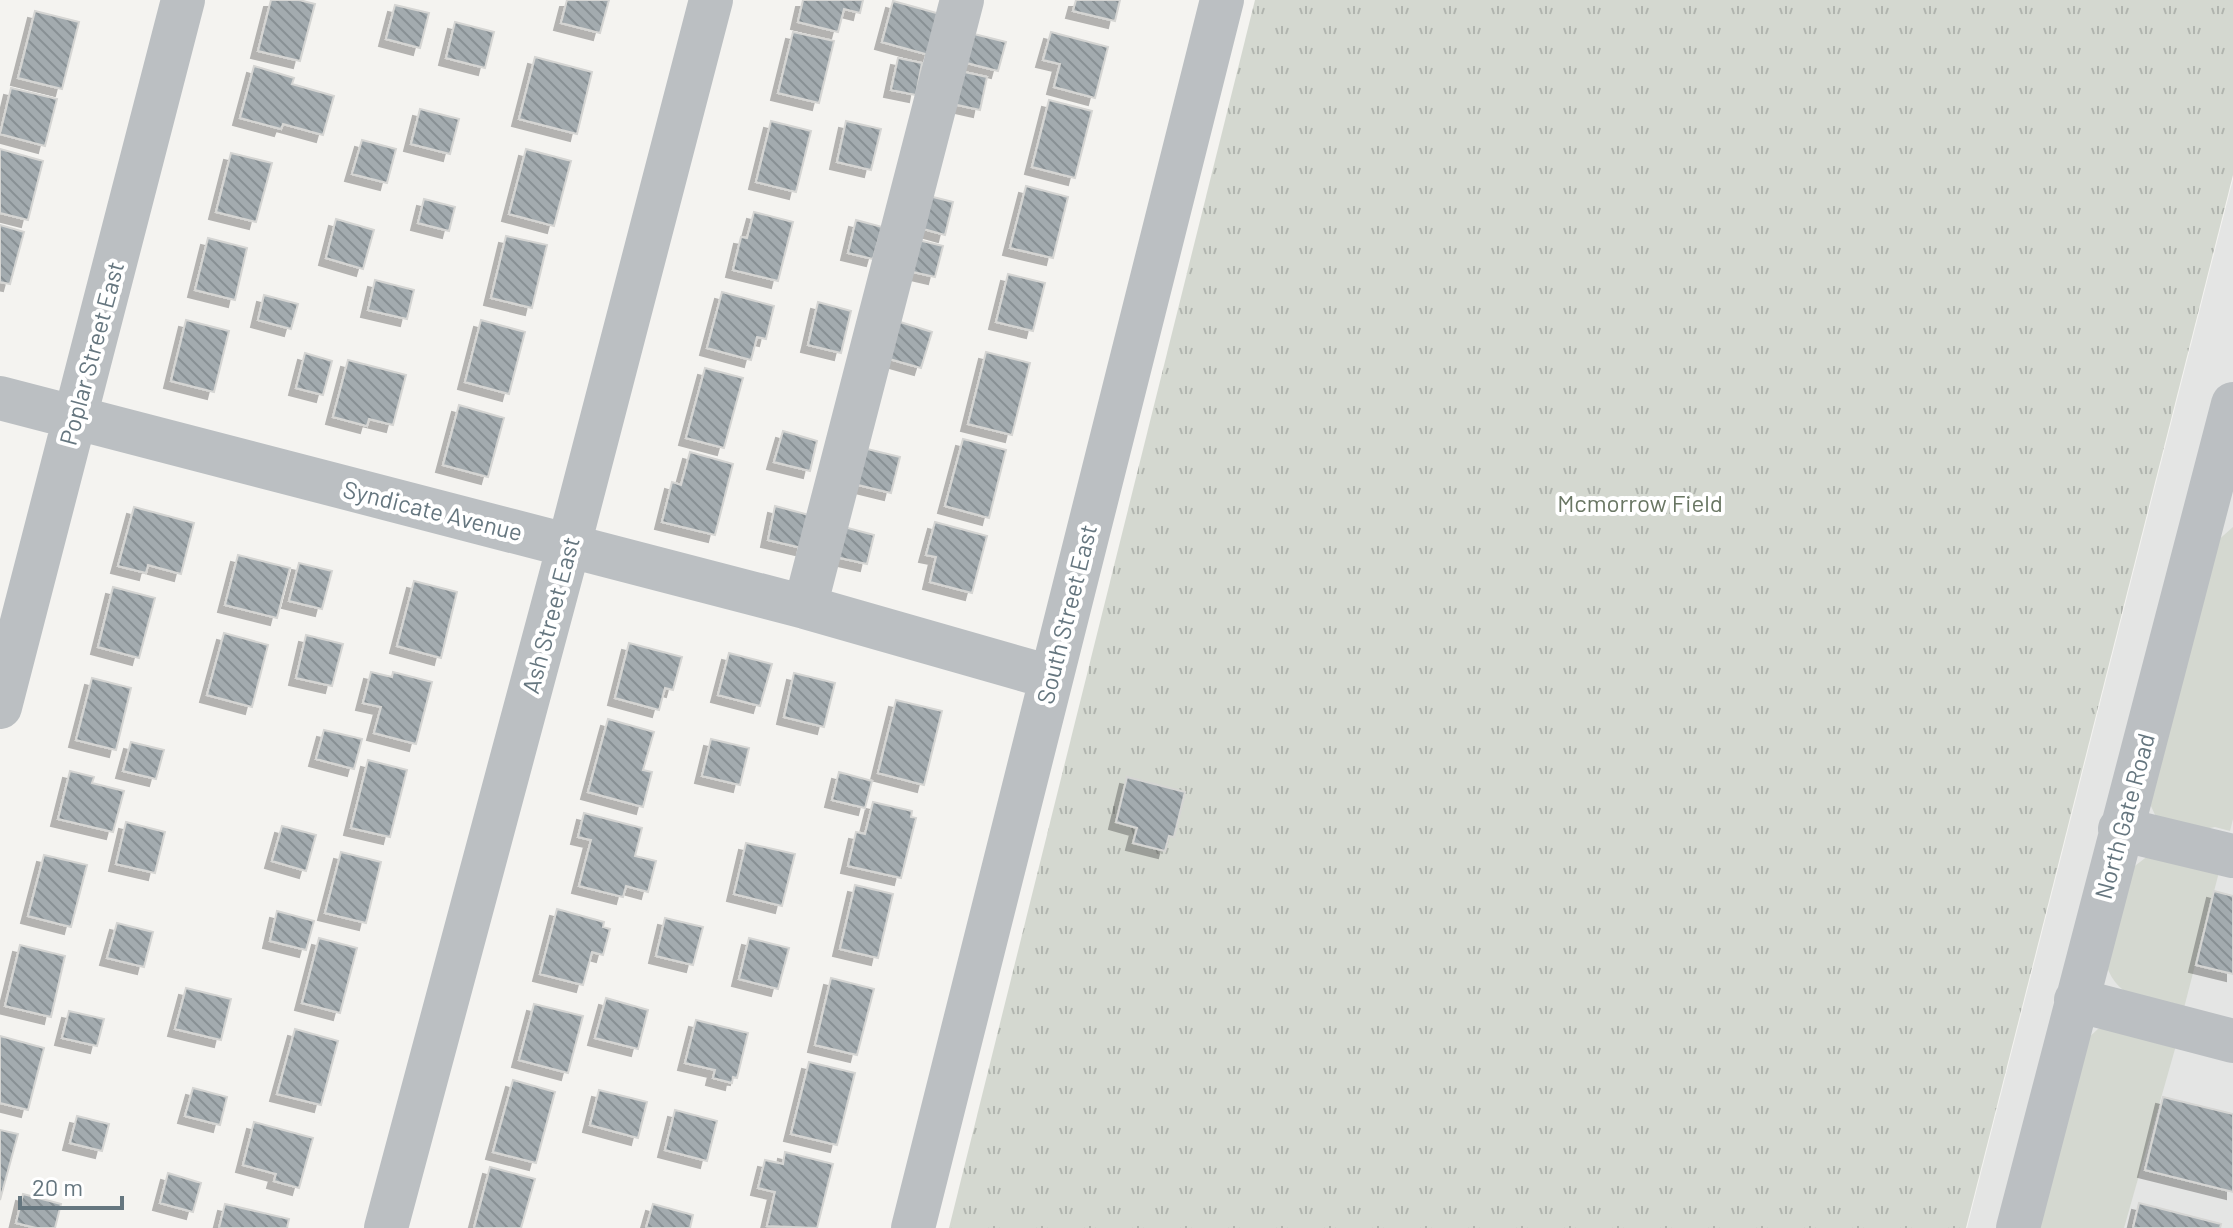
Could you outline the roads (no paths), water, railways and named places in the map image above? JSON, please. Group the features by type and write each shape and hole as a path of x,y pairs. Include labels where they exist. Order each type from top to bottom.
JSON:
{"street":[{"name":"Poplar Street East","path":"0,707 183,0"},
{"name":"Ash Street East","path":"386,1228 711,0"},
{"path":"805,607 962,0"},
{"name":"South Street East","path":"913,1228 1222,0"},
{"name":"Syndicate Avenue","path":"0,398 805,607 1050,677"},
{"name":"North Gate Road","path":"2018,1228 2120,829 2231,419"},
{"path":"2120,829 2233,856"},
{"path":"2076,1000 2233,1041"}],"park label":[{"name":"Mcmorrow Field","path":"1640,502"}]}
